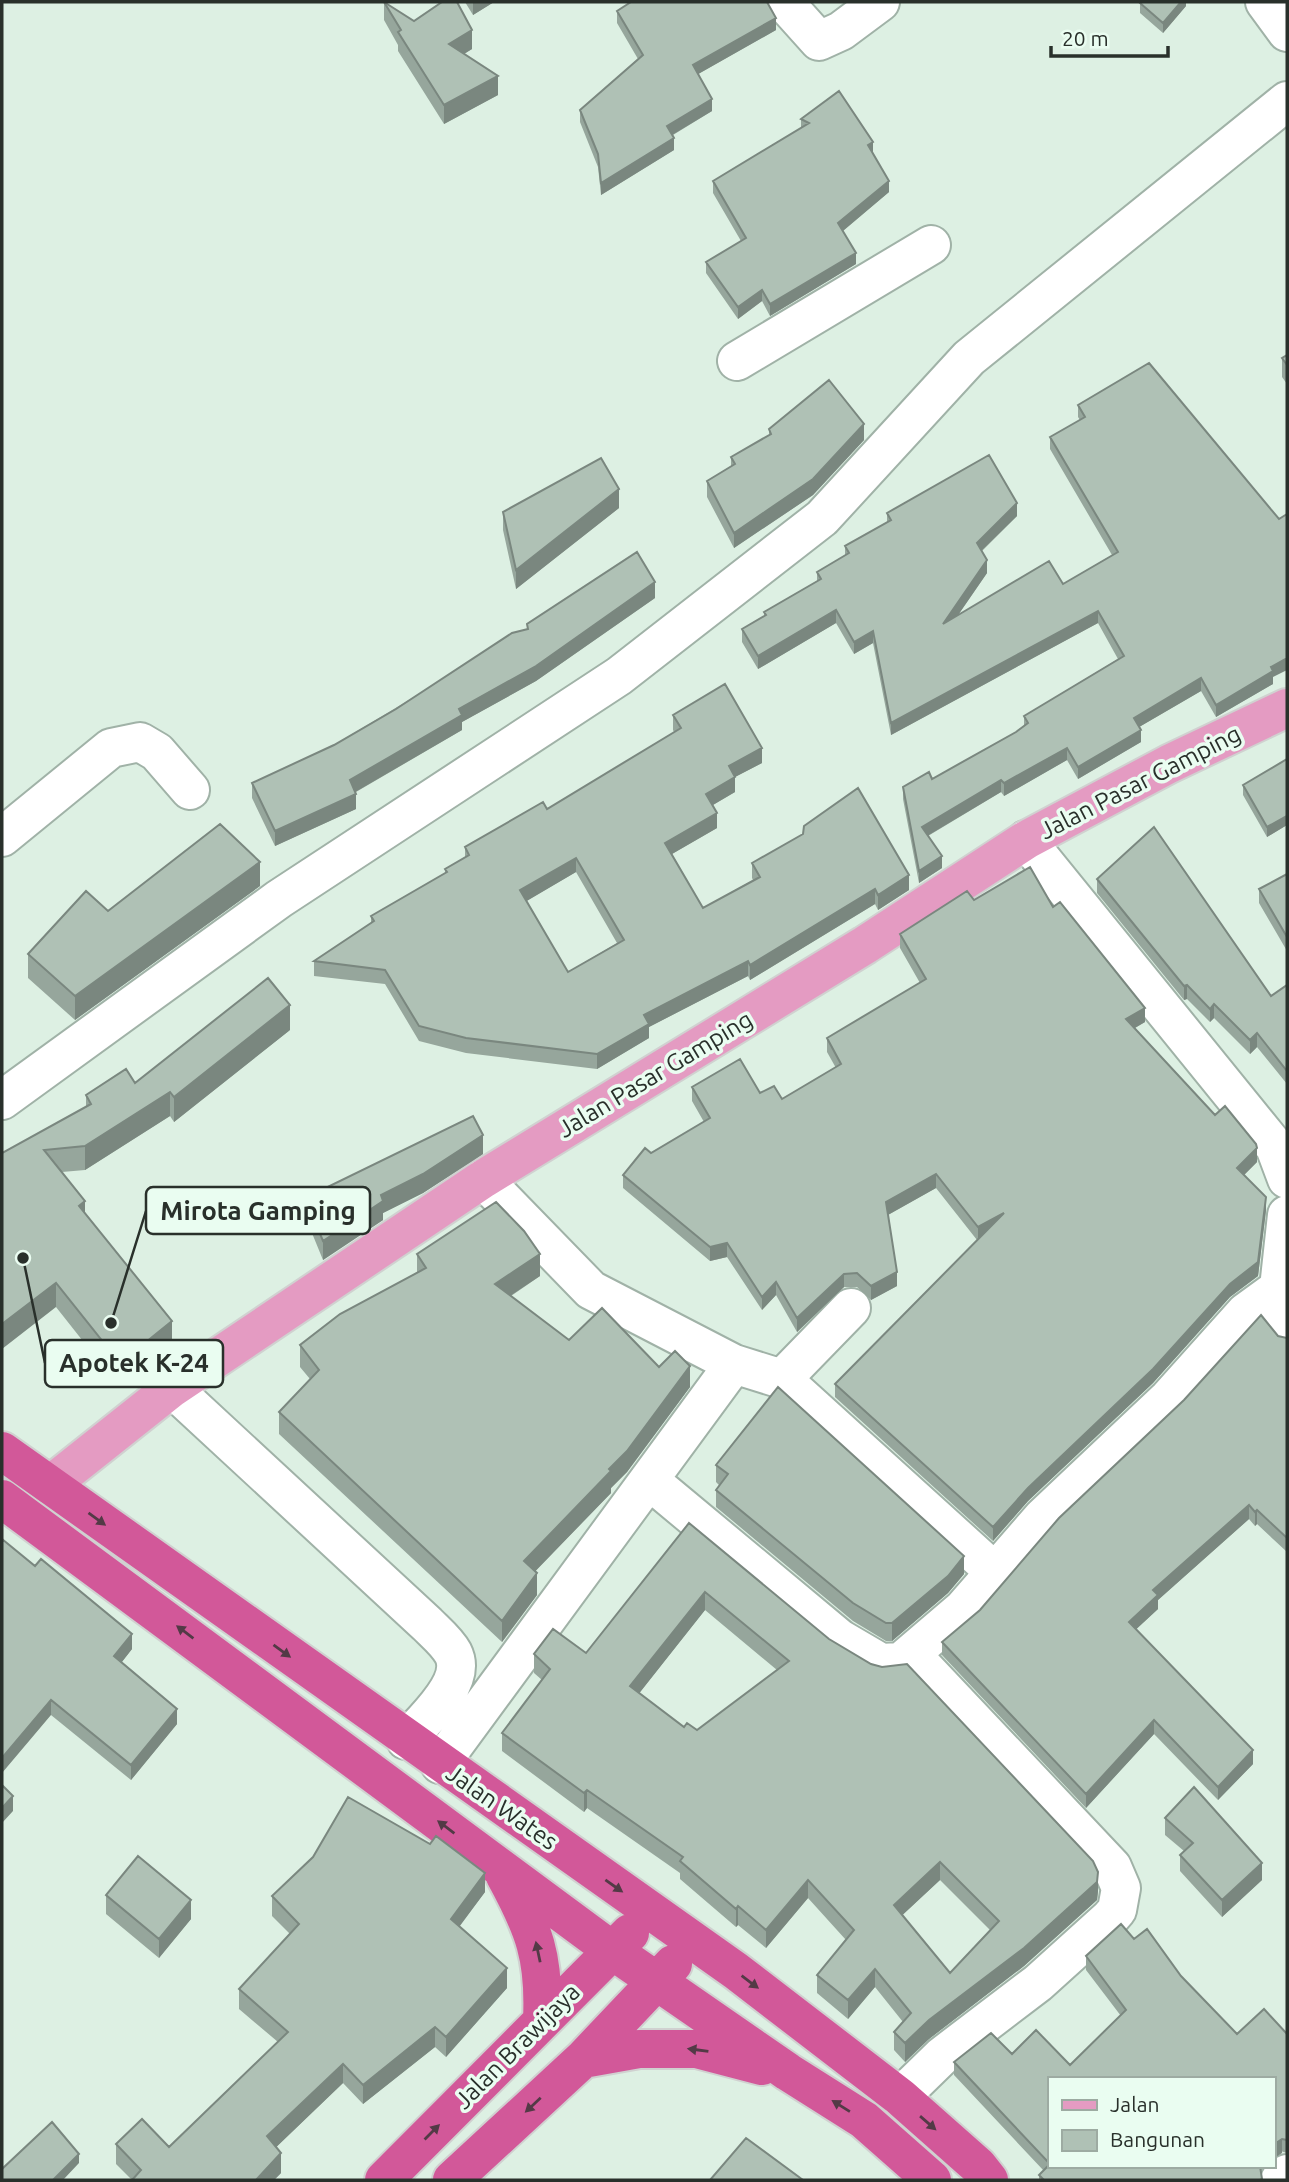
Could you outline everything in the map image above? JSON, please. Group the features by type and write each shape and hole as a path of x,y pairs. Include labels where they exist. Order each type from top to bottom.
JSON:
{"highway":[{"name":"Jalan Wates","path":"2,1451 694,1942 900,2097 978,2166 989,2180"},
{"name":"Jalan Wates","path":"2,1499 613,1951 788,2072 864,2120 932,2180"},
{"path":"501,1868 530,1921 539,1953 544,1987 542,2020"},
{"name":"Jalan Brawijaya","path":"384,2180 651,1911"},
{"name":"Jalan Brawijaya","path":"452,2180 583,2059 694,1942"},
{"path":"583,2059 639,2049 697,2049 788,2072"}],"main road":[{"name":"Jalan Pasar Gamping","path":"50,1485 172,1388 483,1179 864,945 1026,840 1169,764 1287,709"}],"street":[{"path":"783,2 819,41 841,31 880,2"},
{"path":"1265,2 1287,32"},
{"path":"2,1100 279,899 619,676 822,518 969,358 1287,101"},
{"path":"737,360 931,245"},
{"path":"2,837 111,748 140,742 157,752 190,790"},
{"path":"1026,840 1275,1147 1287,1180"},
{"path":"483,1179 591,1290 734,1364 782,1378 996,1573"},
{"path":"1287,1215 1279,1288 1284,1326 1287,1330"},
{"path":"649,1480 864,1655 881,1663 901,1662 963,1609 1043,1517 1169,1398 1247,1312 1279,1288"},
{"path":"782,1378 851,1308"},
{"path":"440,1764 734,1364"},
{"path":"172,1388 427,1624 454,1655 455,1669 449,1693 406,1740"},
{"path":"900,2097 942,2056 1038,1983 1102,1926 1117,1910 1121,1888 1112,1867 911,1654"},
{"path":"1280,2180 1287,2174"}],"building":[{"path":"384,2 414,21 442,2 457,2 472,30 449,44 498,76 444,105 398,32 401,30"},
{"path":"631,2 767,2 776,18 693,65 712,99 667,126 674,138 601,183 598,154 580,110 643,55 617,11"},
{"path":"1181,2 1163,23 1140,3"},
{"path":"839,91 873,142 868,145 889,181 838,223 856,253 770,304 762,290 738,307 706,262 746,238 713,181 809,123 801,119"},
{"path":"1149,363 1279,519 1287,514 1287,658 1271,667 1273,671 1216,705 1201,678 1134,718 1141,730 1078,767 1067,748 1004,783 1001,780 922,827 942,856 919,871 903,787 929,772 932,779 1016,732 1028,723 1024,716 1124,656 1098,611 891,723 873,631 854,642 836,610 758,656 742,629 766,615 764,612 821,579 817,572 849,553 845,546 891,520 887,513 989,455 1017,503 977,543 987,560 943,624 1049,561 1063,584 1118,552 1050,437 1085,417 1078,405"},
{"path":"829,380 864,424 813,479 734,533 707,481 735,464 731,457 771,434 769,429"},
{"path":"601,458 619,489 516,570 503,512"},
{"path":"637,552 655,582 536,666 459,709 462,715 350,780 356,794 275,831 252,783 334,745 396,709 512,633 528,629 527,624"},
{"path":"725,684 762,748 729,766 735,777 706,794 717,813 665,843 703,908 760,877 752,863 803,834 804,826 858,788 909,875 878,895 875,889 750,965 748,961 644,1015 649,1024 597,1054 466,1038 419,1026 385,970 314,961 374,921 371,916 447,872 445,869 469,855 465,847 543,802 547,809 681,728 673,715","holes":["576,858 624,940 568,972 520,890"]},
{"path":"1287,759 1287,816 1267,827 1243,785"},
{"path":"220,824 260,862 75,996 28,954 86,891 108,911"},
{"path":"1154,827 1271,996 1287,985 1287,1071 1257,1033 1250,1040 1214,1004 1210,1009 1187,985 1184,986 1097,879"},
{"path":"1030,867 1053,907 1060,902 1145,1008 1126,1019 1215,1115 1225,1106 1256,1144 1257,1148 1237,1168 1266,1197 1258,1262 1230,1284 1153,1369 1028,1488 993,1527 835,1384 1004,1213 978,1227 936,1174 886,1202 897,1272 871,1286 857,1273 844,1274 797,1318 776,1282 762,1297 727,1243 710,1247 623,1175 645,1148 651,1153 710,1118 692,1087 740,1059 760,1093 774,1086 782,1099 841,1064 827,1038 926,979 900,934 967,891 974,900"},
{"path":"1287,874 1287,937 1259,889"},
{"path":"268,978 290,1005 174,1097 170,1092 85,1146 44,1150 85,1201 79,1206 172,1321 120,1363 56,1283 2,1324 2,1153 91,1104 86,1095 126,1069 135,1083"},
{"path":"473,1116 483,1135 423,1174 381,1195 383,1201 323,1241 305,1198"},
{"path":"496,1202 524,1231 540,1254 495,1284 569,1340 602,1308 659,1367 675,1351 690,1366 627,1451 609,1469 611,1471 524,1561 537,1573 502,1621 279,1412 319,1370 300,1345 340,1314 426,1268 417,1254"},
{"path":"1261,1315 1278,1336 1287,1338 1287,1538 1249,1505 1153,1590 1158,1595 1129,1622 1253,1750 1218,1787 1154,1720 1086,1794 942,1642 980,1610 1059,1518 1184,1400"},
{"path":"778,1387 964,1556 948,1576 892,1623 886,1623 853,1603 716,1490 728,1474 716,1465"},
{"path":"689,1523 829,1639 871,1664 882,1667 907,1664 1093,1861 1098,1872 1097,1882 1024,1948 929,2020 905,2043 894,2032 911,2013 875,1969 848,2000 817,1975 854,1930 808,1880 766,1930 738,1906 736,1909 680,1861 683,1857 587,1790 584,1793 502,1733 550,1669 534,1654 553,1629 586,1653","holes":["705,1592 789,1661 697,1730 687,1723 684,1727 630,1686","940,1862 999,1921 950,1973 894,1905"]},
{"path":"2,1539 35,1566 41,1559 132,1634 114,1656 177,1709 131,1765 51,1700 2,1758"},
{"path":"2,1785 13,1796 2,1808"},
{"path":"1194,1787 1262,1863 1222,1900 1180,1855 1193,1843 1165,1818"},
{"path":"348,1797 430,1844 436,1836 485,1873 451,1919 507,1968 446,2037 435,2027 363,2085 343,2064 267,2136 281,2153 256,2180 132,2180 141,2170 116,2144 142,2119 169,2147 288,2032 239,1989 299,1924 272,1896 313,1857"},
{"path":"138,1856 191,1900 159,1939 106,1895"},
{"path":"1121,1924 1134,1939 1147,1929 1181,1976 1237,2034 1264,2009 1287,2034 1287,2140 1282,2139 1275,2144 1275,2077 1048,2077 1048,2162 954,2062 991,2033 1012,2054 1036,2030 1070,2065 1126,2010 1086,1956"},
{"path":"52,2122 79,2154 53,2180 2,2180 2,2169"},
{"path":"746,2138 803,2180 710,2180"},
{"path":"1048,2166 1260,2168 1262,2179 1044,2180 1039,2175"}],"place":[{"name":"Apotek K-24","path":"23,1258"},
{"name":"Mirota Gamping","path":"111,1323"}]}
